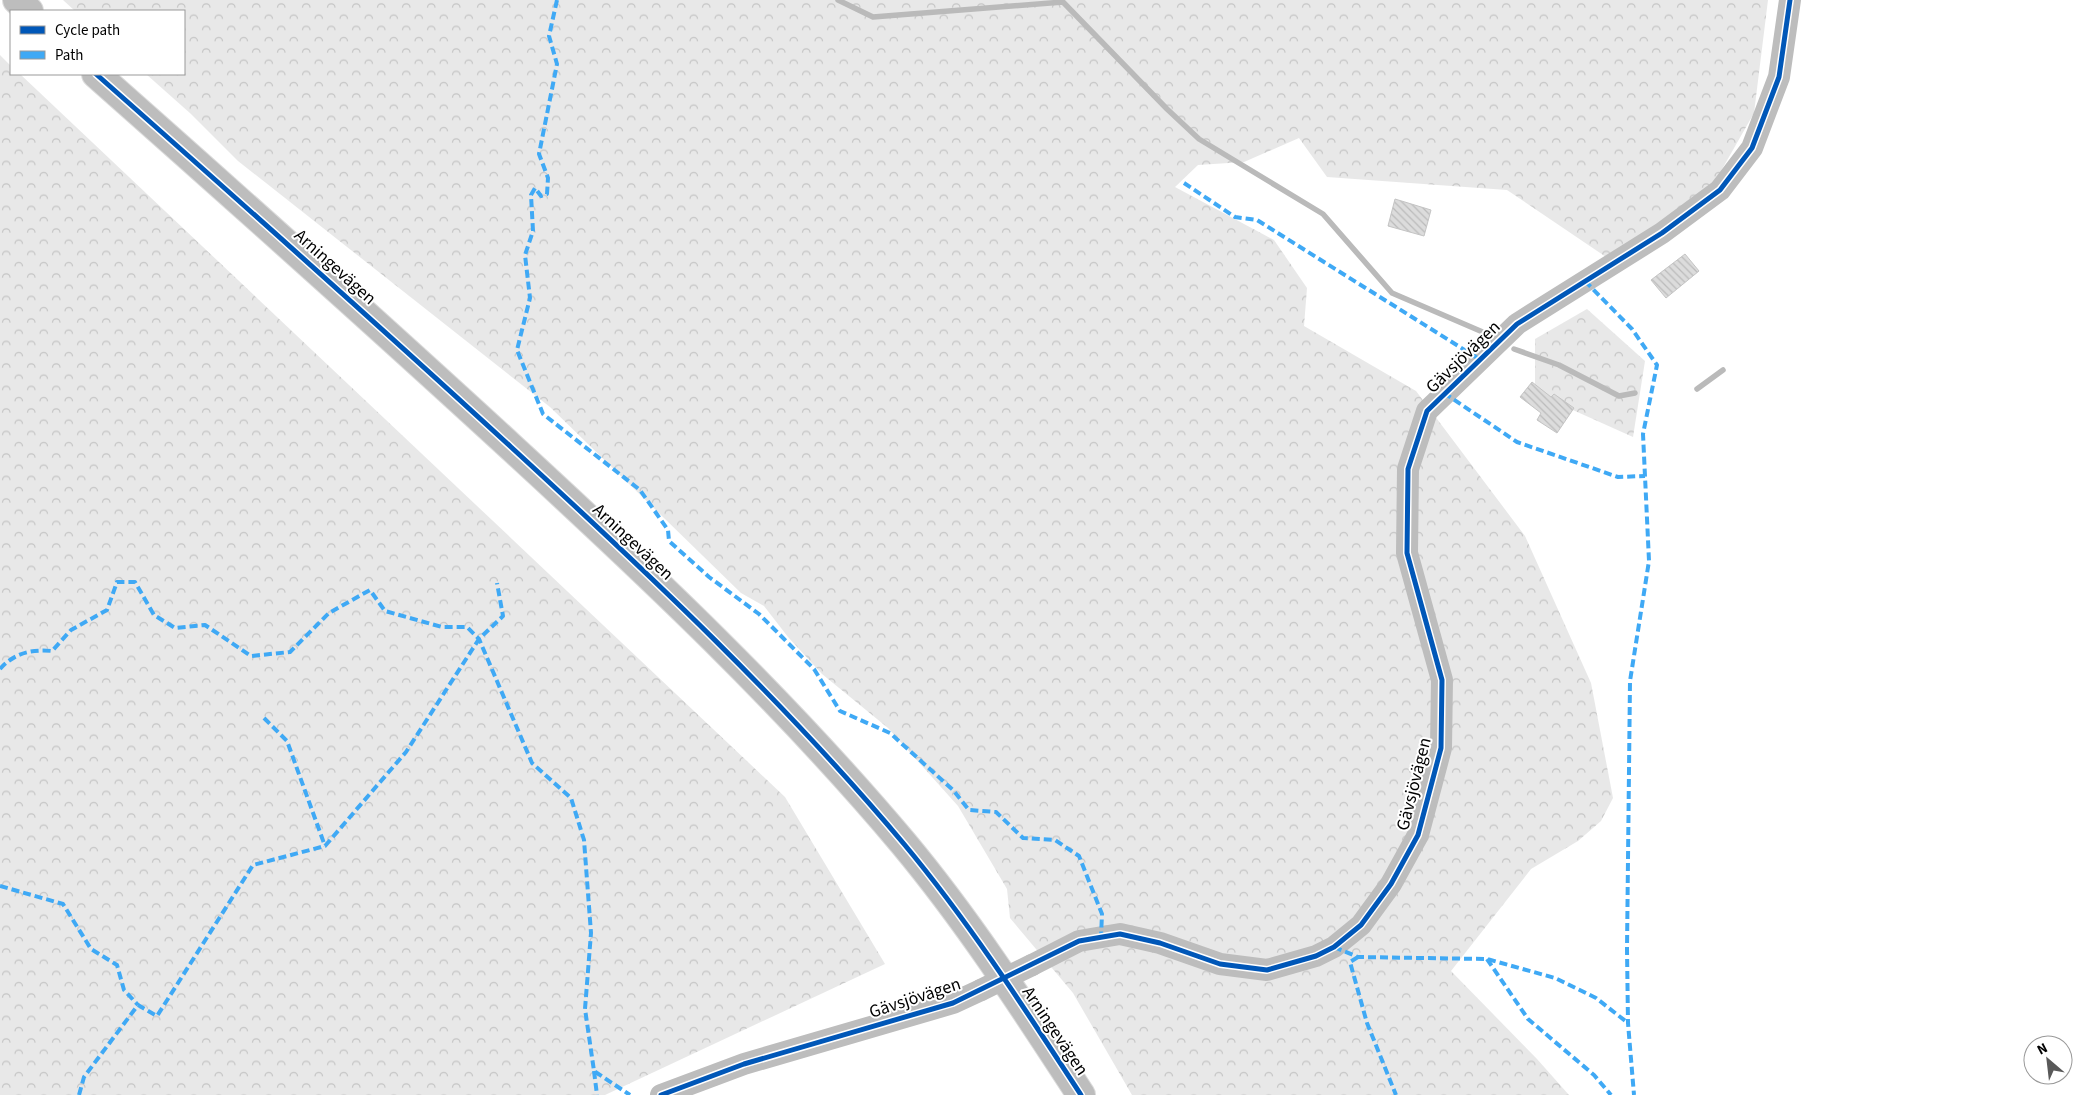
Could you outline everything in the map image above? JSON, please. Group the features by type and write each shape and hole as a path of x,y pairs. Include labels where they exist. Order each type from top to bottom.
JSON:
{"main road":[{"path":"17,0 28,10"},
{"name":"Arningevägen","path":"97,75 342,292 652,576 826,756 905,845 977,940 1081,1095"}],"street":[{"name":"Gävsjövägen","path":"662,1095 744,1064 953,1003 1079,941 1120,934 1160,942 1220,964 1267,970 1316,956 1334,947 1361,925 1391,884 1418,835 1441,748 1442,680 1407,553 1408,469 1426,411 1518,324 1662,234 1720,190 1752,148 1779,77 1790,0"}],"green space":[{"path":"63,0 1768,0 1754,113 1713,185 1609,259 1507,190 1327,177 1299,138 1244,162 1198,165 1175,187 1274,240 1307,288 1304,326 1416,391 1525,536 1591,683 1613,798 1601,821 1578,841 1531,869 1451,971 1537,1059 1569,1095 1132,1095 1073,993 1010,918 1007,889 958,806 888,728 822,674 788,637 764,606 741,593 550,407 238,161 191,114 147,75 185,75 185,10 74,10"},
{"path":"0,55 10,65 10,75 21,75 785,797 885,964 605,1095 0,1095"},
{"path":"1587,309 1645,361 1633,437 1535,393 1535,339"}],"building":[{"path":"1395,199 1431,210 1424,236 1388,226"},
{"path":"1685,254 1699,271 1666,298 1651,280"},
{"path":"1532,382 1551,397 1554,394 1574,408 1557,433 1537,420 1541,413 1520,397"}],"waterway":[{"path":"838,0 873,17 1063,2 1167,109 1199,139 1323,214 1392,293 1485,333"},
{"path":"1514,349 1559,365 1619,396 1635,393"},
{"path":"1697,389 1723,370"}],"marked path":[{"path":"557,0 549,36 557,64 539,154 548,178 547,194 541,196 535,188 531,195 533,231 525,255 530,298 517,350 543,414 640,490 668,530 669,541 709,577 759,614 814,669 840,711 890,733 953,790 969,810 996,812 1023,838 1055,840 1079,856 1102,914 1101,937"},
{"path":"1184,183 1235,217 1257,220 1479,359"},
{"path":"1585,281 1632,329 1657,365 1643,434 1649,561 1630,681 1627,949 1628,1023 1634,1095"},
{"path":"1444,393 1517,442 1618,477 1645,476"},
{"path":"0,669 11,659 24,653 52,651 71,630 107,610 117,582 135,582 154,615 175,628 205,625 251,656 290,652 329,613 370,590 385,611 442,627 467,627 479,639 532,763 571,798 584,840 591,933 585,1009 594,1071 630,1095"},
{"path":"79,1095 84,1077 138,1005 157,1016 253,865 325,846 406,752 479,639 503,616 497,583"},
{"path":"264,718 287,741 325,846"},
{"path":"0,886 63,904 91,949 117,965 124,990 138,1005"},
{"path":"1334,947 1358,957 1487,959 1555,978 1596,998 1628,1023"},
{"path":"1358,957 1350,962 1367,1023 1396,1095"},
{"path":"1487,959 1528,1019 1594,1075 1611,1095"},
{"path":"594,1071 597,1095"}],"cycle path":[{"path":"661,1095 744,1064 953,1003 1079,941 1120,934 1160,943 1220,964 1267,970 1316,956 1334,947 1361,925 1391,884 1418,835 1441,748 1442,680 1407,553 1408,469 1427,411 1517,324 1662,233 1720,190 1752,148 1779,77 1790,0"},
{"path":"97,75 511,447 664,590 763,689 858,791 928,874 996,966 1081,1095"}]}
